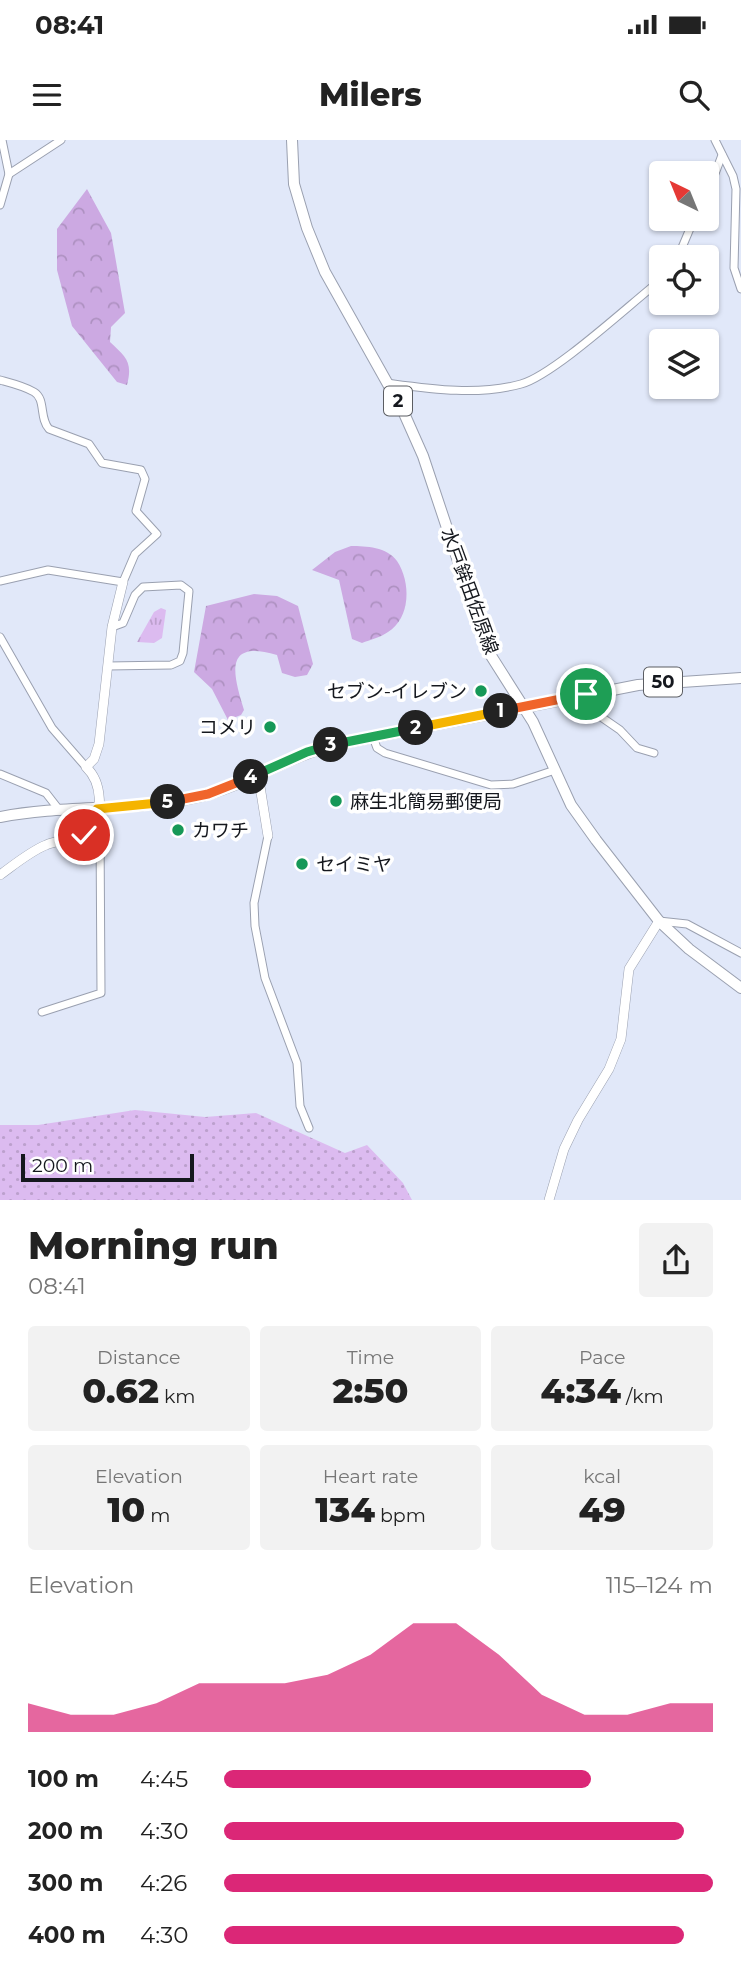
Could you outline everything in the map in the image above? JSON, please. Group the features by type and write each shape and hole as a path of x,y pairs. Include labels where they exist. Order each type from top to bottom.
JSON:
{"main road":[{"name":"水戸鉾田佐原線","path":"292,140 294,184 307,228 325,272 387,383 423,457 483,639 524,707 571,805 659,920 689,949 741,988"},
{"name":"50","path":"0,817 198,797 307,752 373,737 638,685 741,678"}],"street":[{"path":"0,205 9,173 2,140"},
{"path":"9,173 61,140"},
{"path":"715,140 736,189 734,268 741,289"},
{"path":"719,163 722,155"},
{"path":"387,383 470,391 523,384 567,355 649,289"},
{"path":"0,380 34,391 40,397 44,424 49,429 89,444 102,463 138,468 145,474 136,511 157,534 135,554 123,582 112,627 99,744 93,760 86,767"},
{"path":"0,581 48,570 123,582"},
{"path":"108,666 171,665 180,661 189,592 181,585 146,586 135,595 123,623 118,628 112,627"},
{"path":"0,637 52,728 98,785 94,822 84,835 44,845 0,876"},
{"path":"586,694 591,710 620,730 637,748 654,753"},
{"path":"373,737 377,748 385,753 491,785 513,784 555,770"},
{"path":"0,774 46,793 60,811"},
{"path":"258,774 268,836 254,903 255,926 264,978 297,1063 300,1106 309,1128"},
{"path":"42,1012 101,993 100,828 94,822"},
{"path":"549,1200 564,1149 609,1069 621,1039 629,969 659,920 687,924 741,953"}],"green space":[{"path":"87,189 111,233 125,313 111,327 110,342 127,360 127,385 117,382 72,326 57,270 57,229"},
{"path":"351,546 376,548 393,556 405,579 405,609 396,626 362,643 352,639 339,580 312,570 335,552"},
{"path":"254,594 277,596 298,606 313,664 307,675 295,677 282,673 277,655 260,651 240,656 235,673 244,710 241,715 228,720 212,689 194,672 206,606"},
{"path":"161,608 166,610 162,638 154,643 137,642 154,612"},
{"path":"135,1110 205,1117 256,1113 345,1153 367,1145 403,1183 412,1200 0,1200 0,1125 38,1125"}],"place":[{"name":"セブン-イレブン","path":"481,691"},
{"name":"コメリ","path":"270,727"},
{"name":"麻生北簡易郵便局","path":"336,801"},
{"name":"カワチ","path":"178,830"},
{"name":"セイミヤ","path":"302,864"}],"route":[{"path":"84,835 92,827 97,809 198,797 319,748 586,694"}]}
